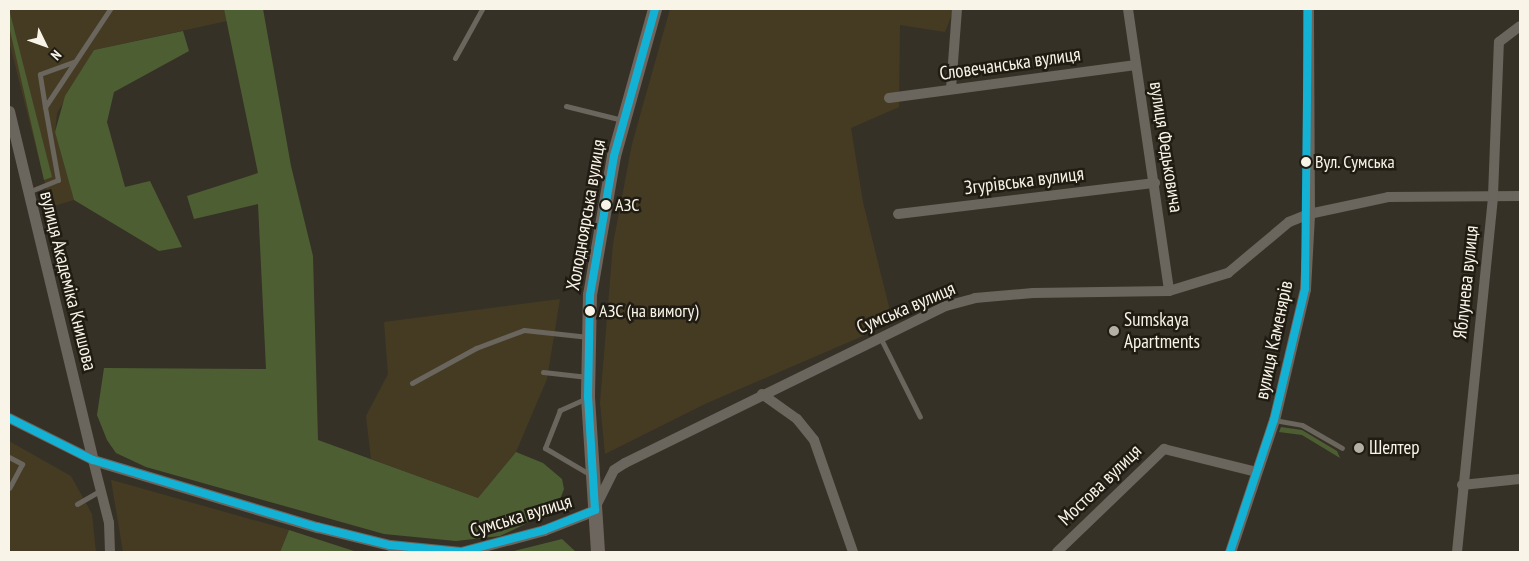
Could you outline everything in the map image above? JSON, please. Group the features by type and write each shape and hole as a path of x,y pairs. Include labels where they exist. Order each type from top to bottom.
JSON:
{"main road":[{"name":"Холодноярська вулиця","path":"598,552 595,477 588,397 590,295 623,120 655,9"}],"street":[{"path":"951,89 957,9"},
{"name":"вулиця Федьковича","path":"1128,9 1155,183 1169,291"},
{"name":"вулиця Каменярів","path":"1230,552 1274,420 1305,289 1309,214 1308,9"},
{"name":"Яблунева вулиця","path":"1456,552 1493,196 1499,42 1520,26"},
{"name":"Словечанська вулиця","path":"889,98 1136,65"},
{"name":"вулиця Академіка Книшова","path":"9,111 93,460"},
{"name":"Згурівська вулиця","path":"898,214 1155,183"},
{"name":"Сумська вулиця","path":"9,418 93,460 317,527 390,544 461,552 536,533 595,510 619,467 879,336 975,298 1169,291 1228,273 1290,222 1309,214 1388,197 1520,196"},
{"path":"762,394 798,419 814,440 853,552"},
{"name":"Мостова вулиця","path":"1057,552 1164,450 1257,472"},
{"path":"93,460 110,522 110,552"},
{"path":"1462,485 1520,479"}],"lane":[{"path":"45,107 110,9"},
{"path":"455,58 482,9"},
{"path":"28,192 58,180 40,74 74,62"},
{"path":"566,106 623,120"},
{"path":"412,383 524,330 589,337"},
{"path":"879,336 920,417"},
{"path":"543,372 588,377"},
{"path":"588,397 560,410 546,448 595,477"},
{"path":"1274,420 1302,425 1342,448"},
{"path":"9,457 22,464 9,488"},
{"path":"77,504 101,490"}],"shaded area":[{"path":"9,9 224,9 227,21 94,50 57,113 55,132 74,200 51,207 9,41"},
{"path":"670,9 954,9 945,32 900,25 899,107 851,128 863,202 893,323 705,404 605,454 600,403 613,244 632,144"},
{"path":"560,299 547,379 516,452 478,498 371,459 366,416 388,374 384,322"},
{"path":"9,441 71,476 92,514 96,552 9,552"},
{"path":"111,480 289,530 280,552 123,552"}],"green space":[{"path":"9,9 52,177 44,180 9,26"},
{"path":"224,9 263,9 291,166 313,256 318,440 478,498 516,452 543,463 562,479 564,489 558,505 540,517 500,536 456,541 384,534 146,467 116,453 107,440 97,415 104,368 266,369 258,204 194,219 187,196 258,173"},
{"path":"183,31 189,51 114,92 107,122 125,187 150,181 182,247 159,251 74,200 55,132 65,96 94,50"},
{"path":"1281,427 1302,430 1337,451 1340,458 1302,435 1279,432"},
{"path":"289,530 357,552 280,552"},
{"path":"562,539 576,552 510,552"}],"transit line":[{"path":"461,552 544,530 595,510 588,397 590,295 614,156 655,9"},
{"path":"1230,552 1274,420 1305,289 1308,9"},
{"path":"9,418 93,460 317,527 390,545 461,552"}],"place":[{"name":"Вул. Сумська","path":"1306,162"},
{"name":"АЗС","path":"606,205"},
{"name":"АЗС (на вимогу)","path":"590,311"},
{"name":"Sumskaya Apartments","path":"1114,331"},
{"name":"Шелтер","path":"1359,448"}]}
